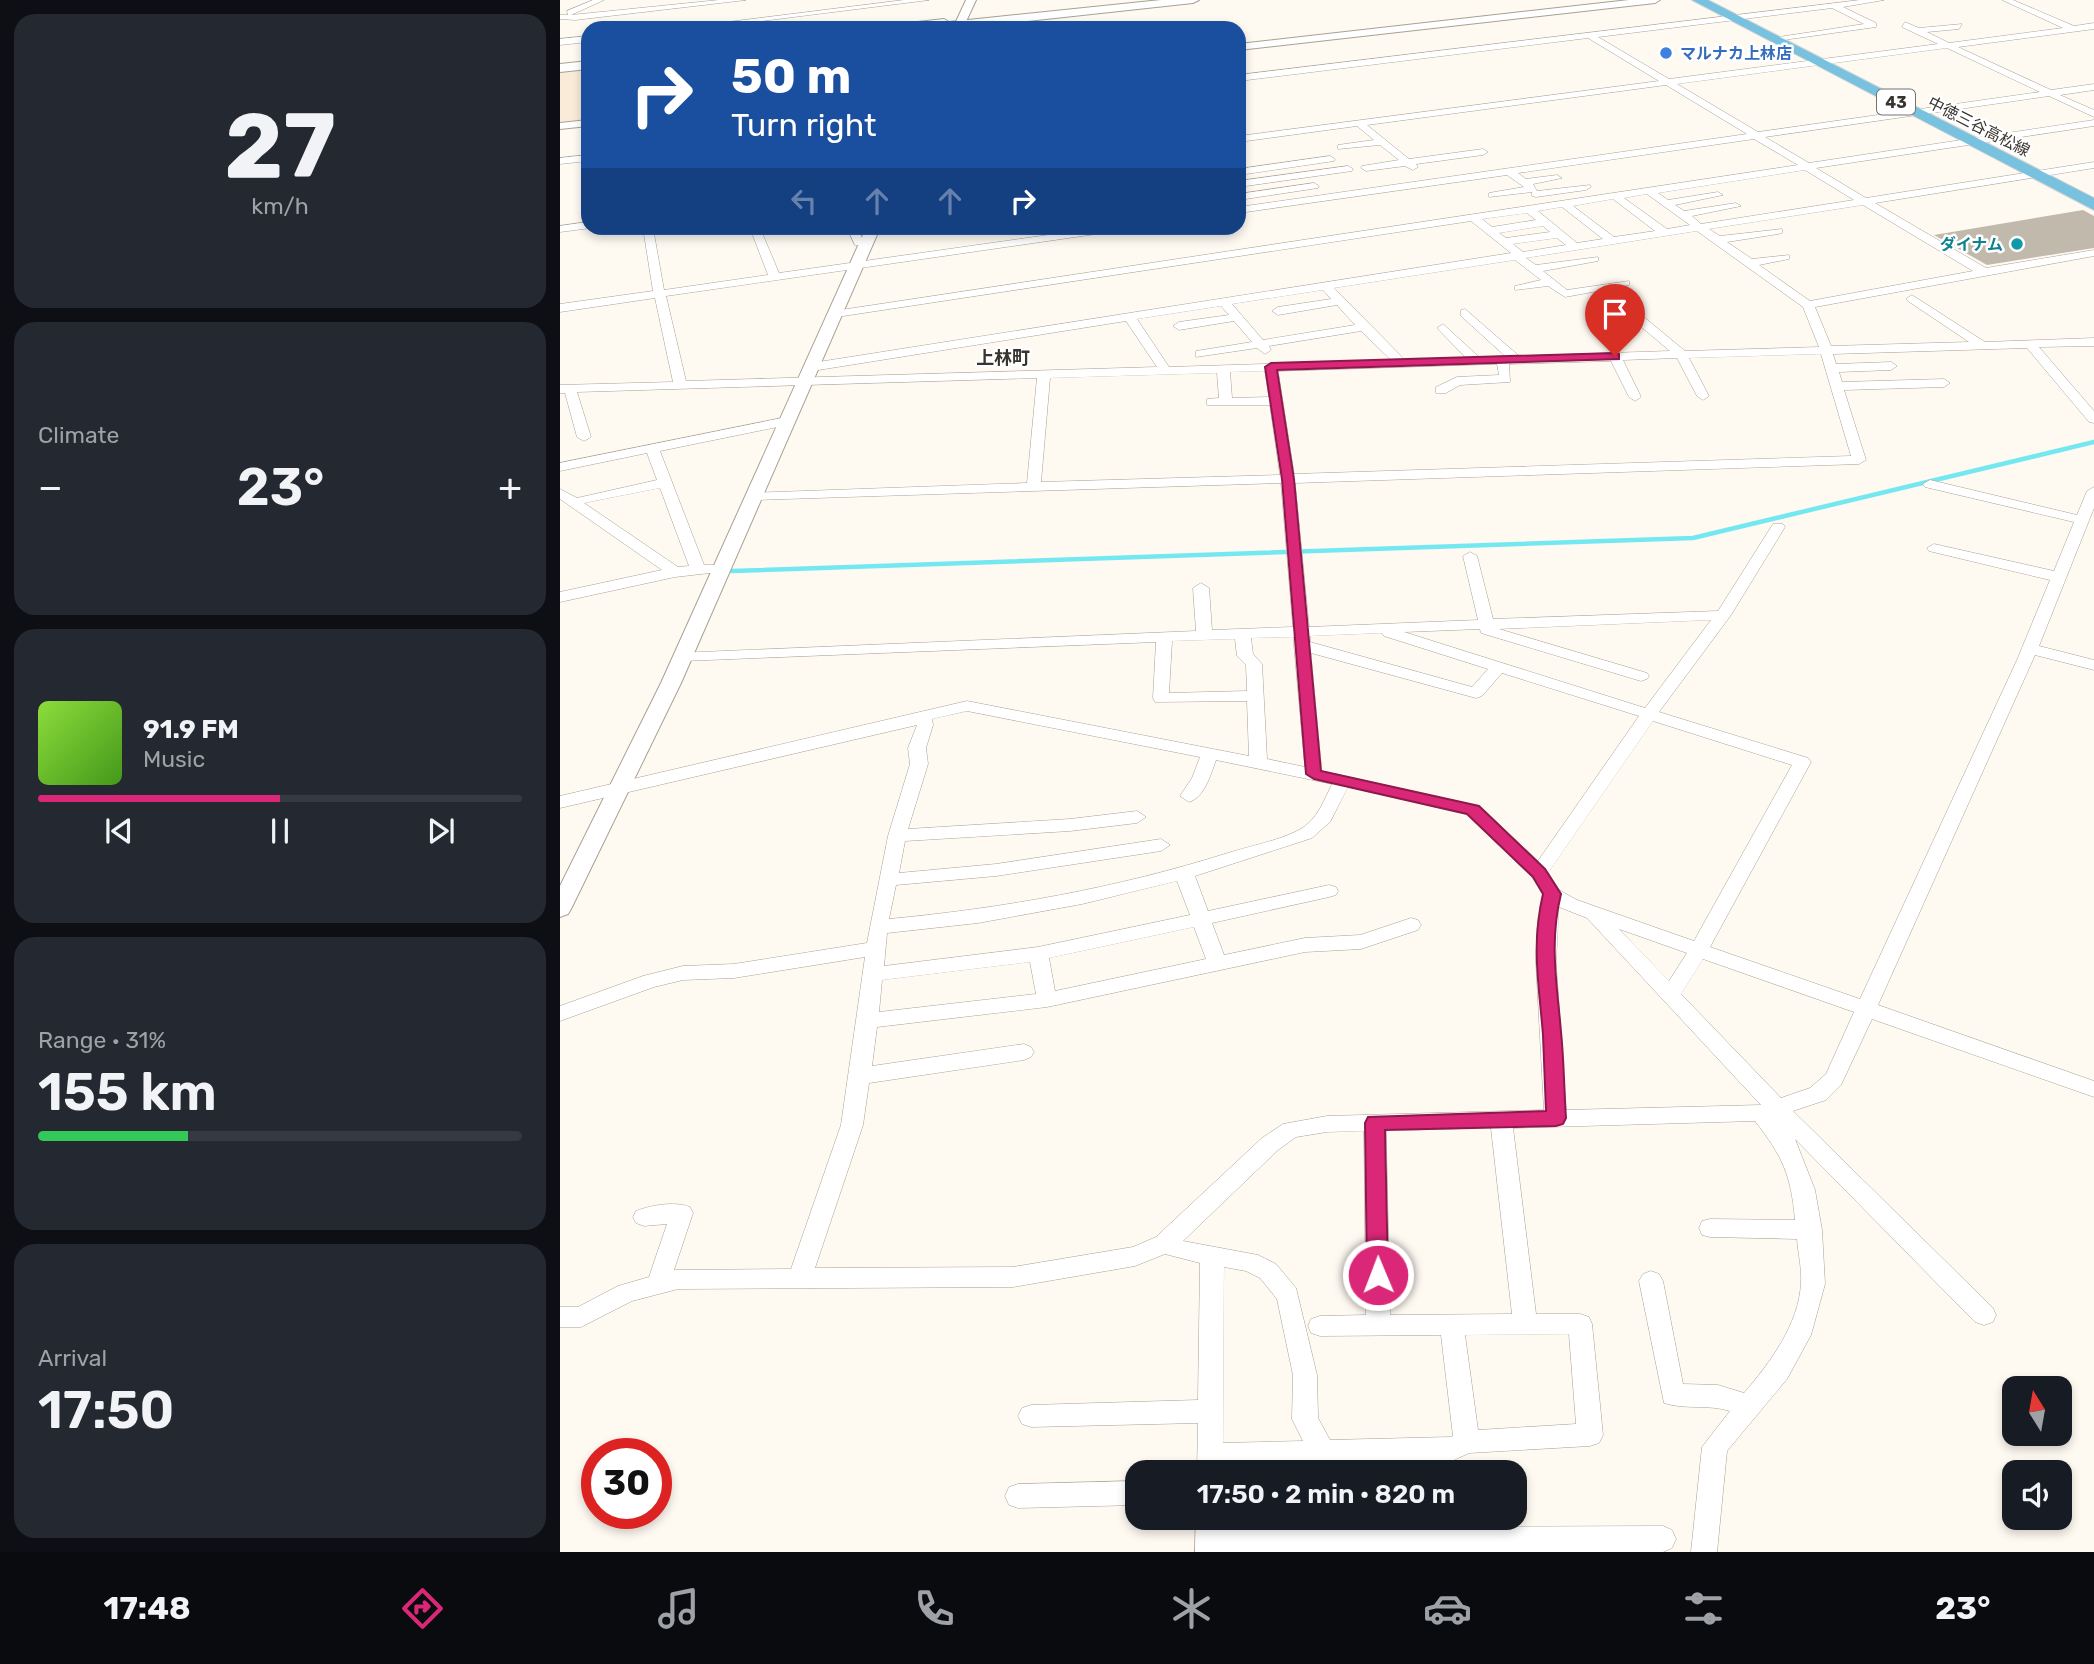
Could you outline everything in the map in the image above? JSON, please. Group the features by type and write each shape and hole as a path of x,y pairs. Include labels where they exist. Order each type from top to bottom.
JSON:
{"main road":[{"path":"992,21 1160,0"},
{"path":"997,21 1193,0"},
{"name":"中徳三谷高松線","path":"1698,0 1783,37 1824,61"},
{"name":"中徳三谷高松線","path":"1712,0 1738,17 2039,173 2094,205"},
{"path":"560,66 581,64"},
{"name":"中徳三谷高松線","path":"2039,173 2094,197"}],"street":[{"path":"561,17 600,0"},
{"path":"561,17 575,18 673,4 743,0"},
{"path":"744,21 925,0"},
{"path":"962,21 971,0"},
{"path":"1246,46 1655,0"},
{"path":"1246,77 1880,0"},
{"path":"2006,0 2094,37"},
{"path":"560,6 586,6"},
{"path":"1783,37 1873,24 1834,6"},
{"path":"1905,25 2094,114"},
{"path":"1918,31 1959,26"},
{"path":"1246,138 2094,26"},
{"path":"1591,36 1984,272"},
{"path":"560,43 581,38"},
{"path":"2047,79 2071,90"},
{"path":"1246,209 2094,87"},
{"path":"1359,123 1432,183"},
{"path":"834,315 2094,123"},
{"path":"560,126 581,124"},
{"path":"1328,137 1369,131"},
{"path":"1341,148 1382,142"},
{"path":"1246,148 1260,146"},
{"path":"1296,148 1310,162"},
{"path":"1366,168 1478,152 1498,173"},
{"path":"560,161 581,159"},
{"path":"1246,171 1330,159"},
{"path":"1290,165 1326,198"},
{"path":"808,374 1129,317 2094,165"},
{"path":"1246,190 1302,175 1348,169"},
{"path":"1510,172 1551,206"},
{"path":"1530,189 1558,178"},
{"path":"1246,191 1314,187"},
{"path":"1493,195 1530,189 1586,187"},
{"path":"754,496 1859,460 1832,368 1808,305 1649,191"},
{"path":"1666,203 1718,195"},
{"path":"1246,196 1257,208"},
{"path":"1615,197 1665,233"},
{"path":"1564,204 1612,241"},
{"path":"1681,215 1737,206"},
{"path":"1529,209 1575,247"},
{"path":"1474,218 1565,294 1625,283"},
{"path":"1489,230 1545,222"},
{"path":"560,229 581,226"},
{"path":"1718,240 1778,231"},
{"path":"1504,242 1559,234"},
{"path":"650,235 654,252 651,256 662,293 680,385"},
{"path":"758,235 774,276"},
{"path":"855,235 859,243 870,235"},
{"path":"560,909 682,656 870,235"},
{"path":"560,308 1041,235"},
{"path":"1808,305 2094,253"},
{"path":"1751,263 1785,257"},
{"path":"1533,269 1594,259"},
{"path":"1519,288 1550,282"},
{"path":"1326,286 1401,363"},
{"path":"1600,287 1681,354 1703,396"},
{"path":"1912,299 1982,345"},
{"path":"1278,311 1340,301"},
{"path":"1225,303 1260,344 1275,367 1275,401 1288,479 1314,774"},
{"path":"1441,390 1457,381 1506,379 1508,360 1465,313"},
{"path":"1129,317 1165,370"},
{"path":"1179,326 1237,317"},
{"path":"1199,354 1364,327"},
{"path":"1443,328 1476,361"},
{"path":"584,437 565,389 680,385 808,374 1165,370 2094,342"},
{"path":"2030,344 2094,419"},
{"path":"1878,349 1905,384"},
{"path":"1615,356 1636,389"},
{"path":"1832,368 1891,366"},
{"path":"1223,368 1219,402 1275,401"},
{"path":"1034,487 1044,373"},
{"path":"1837,386 1944,383"},
{"path":"560,467 787,421"},
{"path":"652,448 698,570"},
{"path":"583,499 665,483"},
{"path":"1930,484 2082,520"},
{"path":"560,1317 581,1317 626,1293 678,1279 1013,1277 1135,1256 1164,1244 1270,1144 1291,1130 1327,1124 1769,1110 1818,1094 1834,1079 2027,653 2094,491"},
{"path":"560,493 675,572"},
{"path":"1539,873 1650,713 1723,615 1778,527"},
{"path":"1934,548 2058,577"},
{"path":"1470,556 1480,625"},
{"path":"560,597 675,572 722,568"},
{"path":"1201,588 1205,635"},
{"path":"1301,639 1376,629 1723,615"},
{"path":"1480,625 1641,676"},
{"path":"1376,629 1802,762 1698,951 1670,995"},
{"path":"682,656 1242,634 1301,639 1476,693 1499,667"},
{"path":"1242,634 1245,656 1254,664 1258,763"},
{"path":"1164,636 1161,698 1255,696"},
{"path":"2027,653 2094,666"},
{"path":"560,802 967,706 1314,774 1473,810 1539,873 1552,894 1570,905 2094,1089"},
{"path":"800,1278 852,1125 868,1021 877,937 897,836 919,764 917,748 925,725 915,720"},
{"path":"1189,796 1201,778 1210,754"},
{"path":"560,1014 650,981 683,973 734,971 877,937 1082,898 1184,873 1306,834 1324,818 1343,780"},
{"path":"897,836 1070,825 1137,817"},
{"path":"1070,825 1076,857"},
{"path":"888,880 996,870 1161,845"},
{"path":"1184,873 1217,962"},
{"path":"874,974 1038,954 1329,891"},
{"path":"1552,894 1544,963 1552,1033 1556,1118"},
{"path":"1594,914 1670,995 1769,1110 1984,1315"},
{"path":"868,1021 1047,1000 1305,945 1361,942 1411,925"},
{"path":"1038,954 1047,1000"},
{"path":"860,1076 1024,1052"},
{"path":"1704,1552 1715,1447 1778,1371 1799,1335 1813,1284 1810,1230 1804,1190 1789,1148 1769,1110"},
{"path":"1501,1120 1525,1324"},
{"path":"1375,1123 1378,1326"},
{"path":"644,1217 682,1213 658,1284"},
{"path":"1710,1228 1810,1230"},
{"path":"1164,1244 1212,1257 1250,1262 1268,1272 1288,1295 1305,1375 1305,1419 1322,1451"},
{"path":"1211,1460 1212,1257"},
{"path":"1651,1281 1672,1395 1718,1396 1751,1406"},
{"path":"1320,1326 1580,1324 1590,1435 1467,1442 1426,1460"},
{"path":"1452,1326 1467,1442"},
{"path":"1031,1416 1211,1411"},
{"path":"1239,1460 1322,1451 1414,1460"},
{"path":"1018,1496 1125,1493"},
{"path":"1208,1537 1663,1539"}],"shaded area":[{"path":"581,69 581,121 560,124 560,71"}],"building":[{"name":"ダイナム","path":"2083,210 2094,216 2094,248 1987,265 1934,235"}],"waterway":[{"path":"732,571 1693,538 2094,442"}],"place":[{"name":"マルナカ上林店","path":"1666,53"},
{"name":"ダイナム","path":"2017,244"}],"district":[{"name":"上林町","path":"1003,358"}],"route":[{"path":"1378,1275 1375,1123 1556,1118 1552,1033 1544,963 1552,894 1539,873 1473,810 1314,774 1288,479 1271,367 1615,356"}]}
